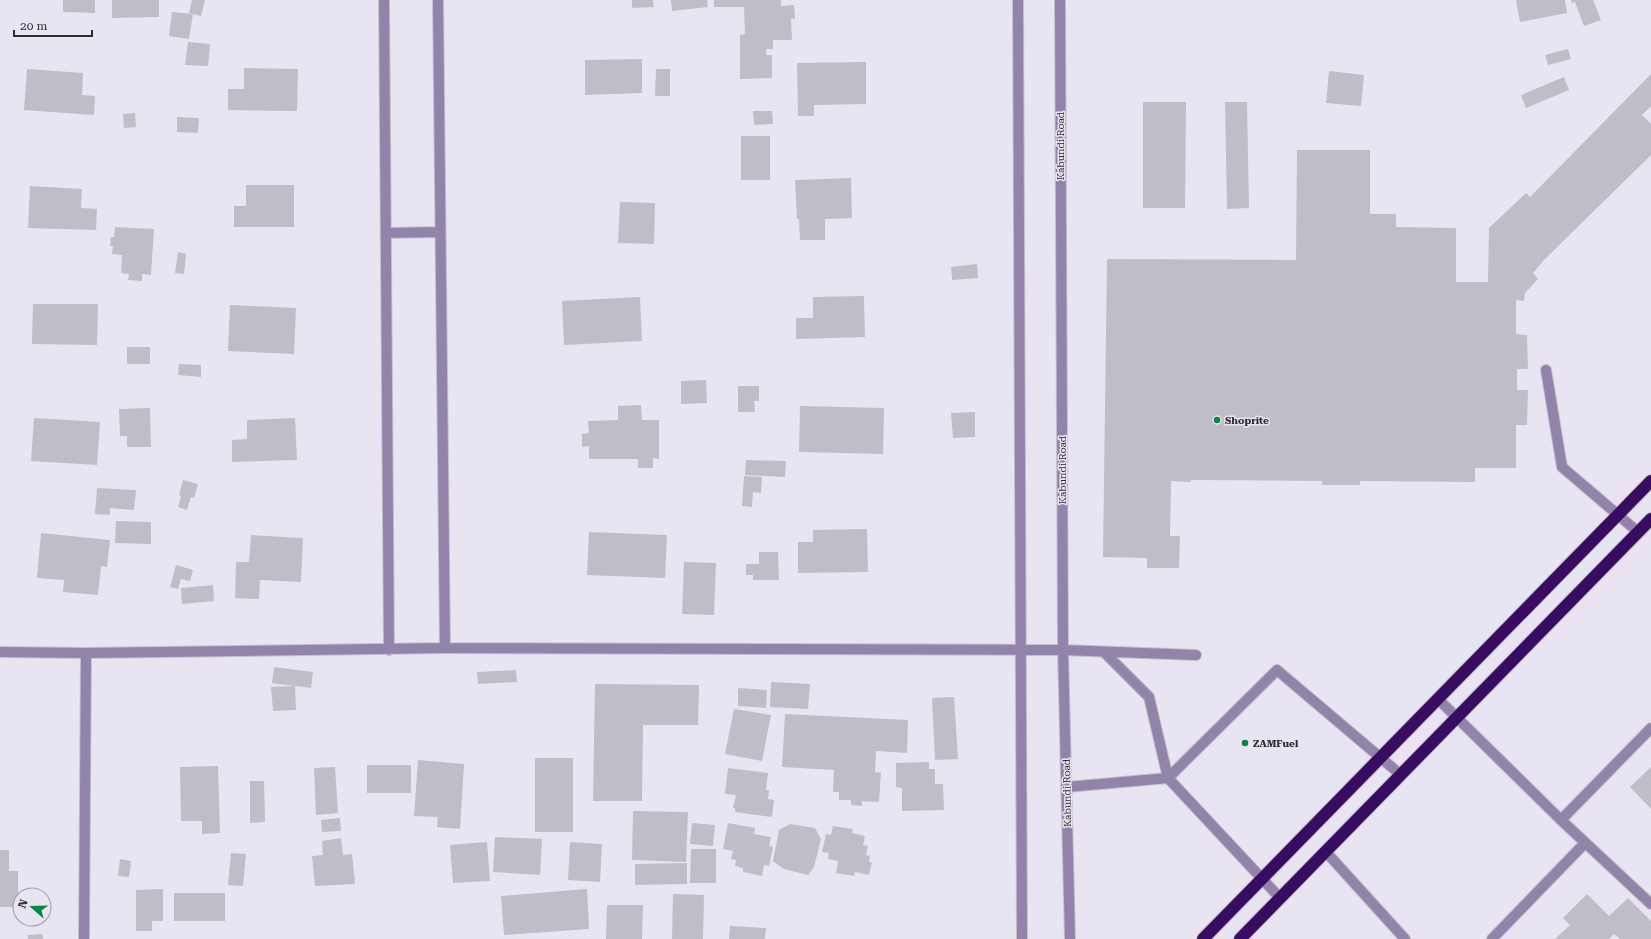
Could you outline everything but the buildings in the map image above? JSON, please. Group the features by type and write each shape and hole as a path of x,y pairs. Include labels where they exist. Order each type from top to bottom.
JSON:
{"highway":[{"path":"1203,939 1651,481"},
{"path":"1240,939 1651,519"}],"street":[{"path":"384,0 389,650"},
{"path":"438,0 445,648"},
{"path":"1018,0 1022,939"},
{"name":"Kabundi Road","path":"1060,0 1063,650 1070,939"},
{"path":"386,233 440,232"},
{"path":"1546,370 1562,467 1638,532"},
{"path":"0,652 86,653 389,650 445,648 1063,650 1196,655"},
{"path":"1104,652 1149,698 1168,778 1280,898"},
{"path":"84,939 86,653"},
{"path":"1067,787 1168,778 1277,670 1401,775"},
{"path":"1438,699 1561,820 1651,904"},
{"path":"1561,820 1651,728"},
{"path":"1492,939 1585,843"},
{"path":"1326,852 1405,939"}],"place":[{"name":"Shoprite","path":"1217,420"},
{"name":"ZAMFuel","path":"1245,743"}]}
